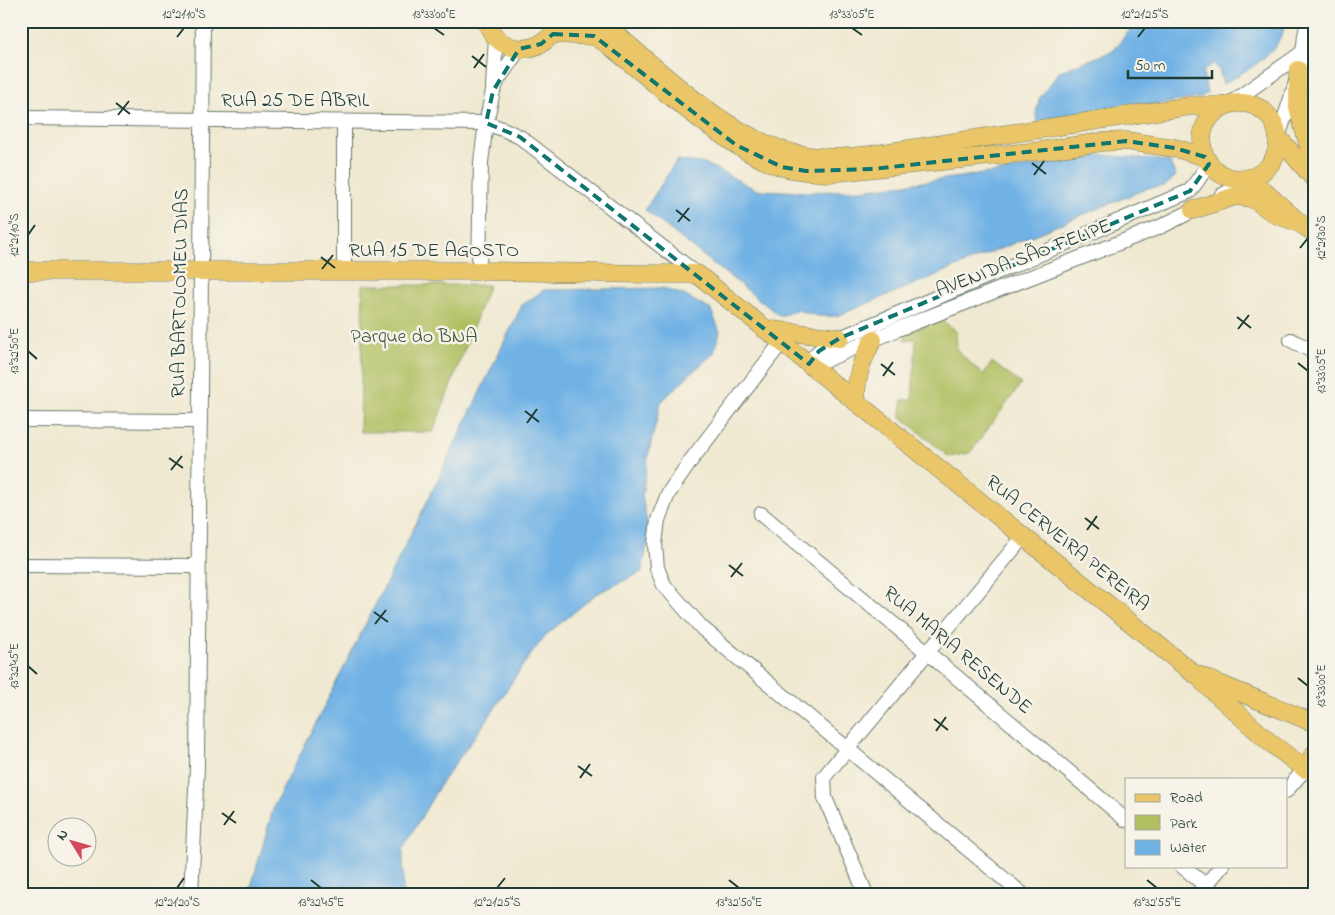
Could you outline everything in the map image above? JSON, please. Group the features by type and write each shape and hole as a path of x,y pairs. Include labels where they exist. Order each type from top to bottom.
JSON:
{"main road":[{"path":"601,21 714,114 758,141 787,152 808,156 830,158 870,155 1190,106 1245,103 1259,107 1270,116 1278,136 1277,151 1271,163 1261,173 1247,179 1225,177 1213,169 1207,161 1201,143 1204,128 1212,115 1227,104"},
{"path":"489,26 506,46 519,49 526,49 541,44 556,28 594,36 607,44 706,124 736,145 782,167 829,172 1126,141 1174,148 1207,161"},
{"path":"1298,70 1298,106 1314,166"},
{"path":"1278,136 1314,179"},
{"path":"1247,179 1307,228"},
{"path":"1193,210 1236,196 1252,198 1275,214 1307,228"},
{"name":"RUA 15 DE AGOSTO","path":"21,271 479,271 640,275 697,274"},
{"name":"RUA CERVEIRA PEREIRA","path":"697,274 1194,673 1314,722"},
{"path":"762,328 840,338"},
{"path":"856,401 856,384 862,361 873,340"},
{"path":"1194,673 1268,742 1311,766"}],"street":[{"name":"RUA BARTOLOMEU DIAS","path":"191,894 197,767 203,21"},
{"path":"1278,136 1303,52 1304,31 1309,21"},
{"path":"489,26 493,91"},
{"path":"479,271 481,162 486,123 493,91 499,78 519,49"},
{"path":"1227,104 1303,52"},
{"name":"RUA 25 DE ABRIL","path":"21,118 486,123"},
{"path":"344,122 344,272"},
{"path":"486,123 520,138 697,274"},
{"name":"AVENIDA SÃO FELIPE","path":"1207,161 1190,191 840,338 812,357 811,365 1153,229 1236,188 1247,179"},
{"path":"1291,340 1314,352"},
{"path":"781,343 692,459 668,494 658,520 655,544 657,568 664,585 702,628 1022,894"},
{"path":"21,420 200,421"},
{"name":"RUA MARIA RESENDE","path":"761,514 1125,819"},
{"path":"866,894 825,798 824,777 1024,536"},
{"path":"21,565 198,566"},
{"path":"1288,789 1311,766"},
{"path":"1184,868 1207,891 1221,868"}],"highlighted area":[{"path":"553,34 594,36 736,145 782,167 806,171 873,169 1126,141 1175,148 1205,157 1209,164 1190,191 840,338 819,351 809,364 520,137 486,123 493,91 519,49 541,44"}],"green space":[{"name":"Parque do BNA","path":"363,285 489,285 433,432 360,432"},
{"path":"940,319 956,331 957,350 983,375 992,362 1021,384 970,453 949,457 901,417 902,400 912,400 916,339 904,340 907,333"}],"water":[{"path":"1141,21 1285,21 1283,32 1271,51 1243,73 1223,84 1219,70 1213,63 1203,72 1207,93 1200,98 1037,122 1036,114 1039,99 1060,71 1113,51 1127,33"},
{"path":"1104,155 1169,161 1176,176 1165,186 1148,188 837,316 818,316 797,310 780,316 645,210 677,160 706,164 757,190 807,192 862,190 998,172"},
{"path":"662,288 684,295 711,310 720,332 714,353 661,402 649,451 642,495 649,534 642,572 596,594 545,636 523,665 489,717 441,783 403,849 403,894 249,894 274,806 425,506 522,305 544,290"}]}
